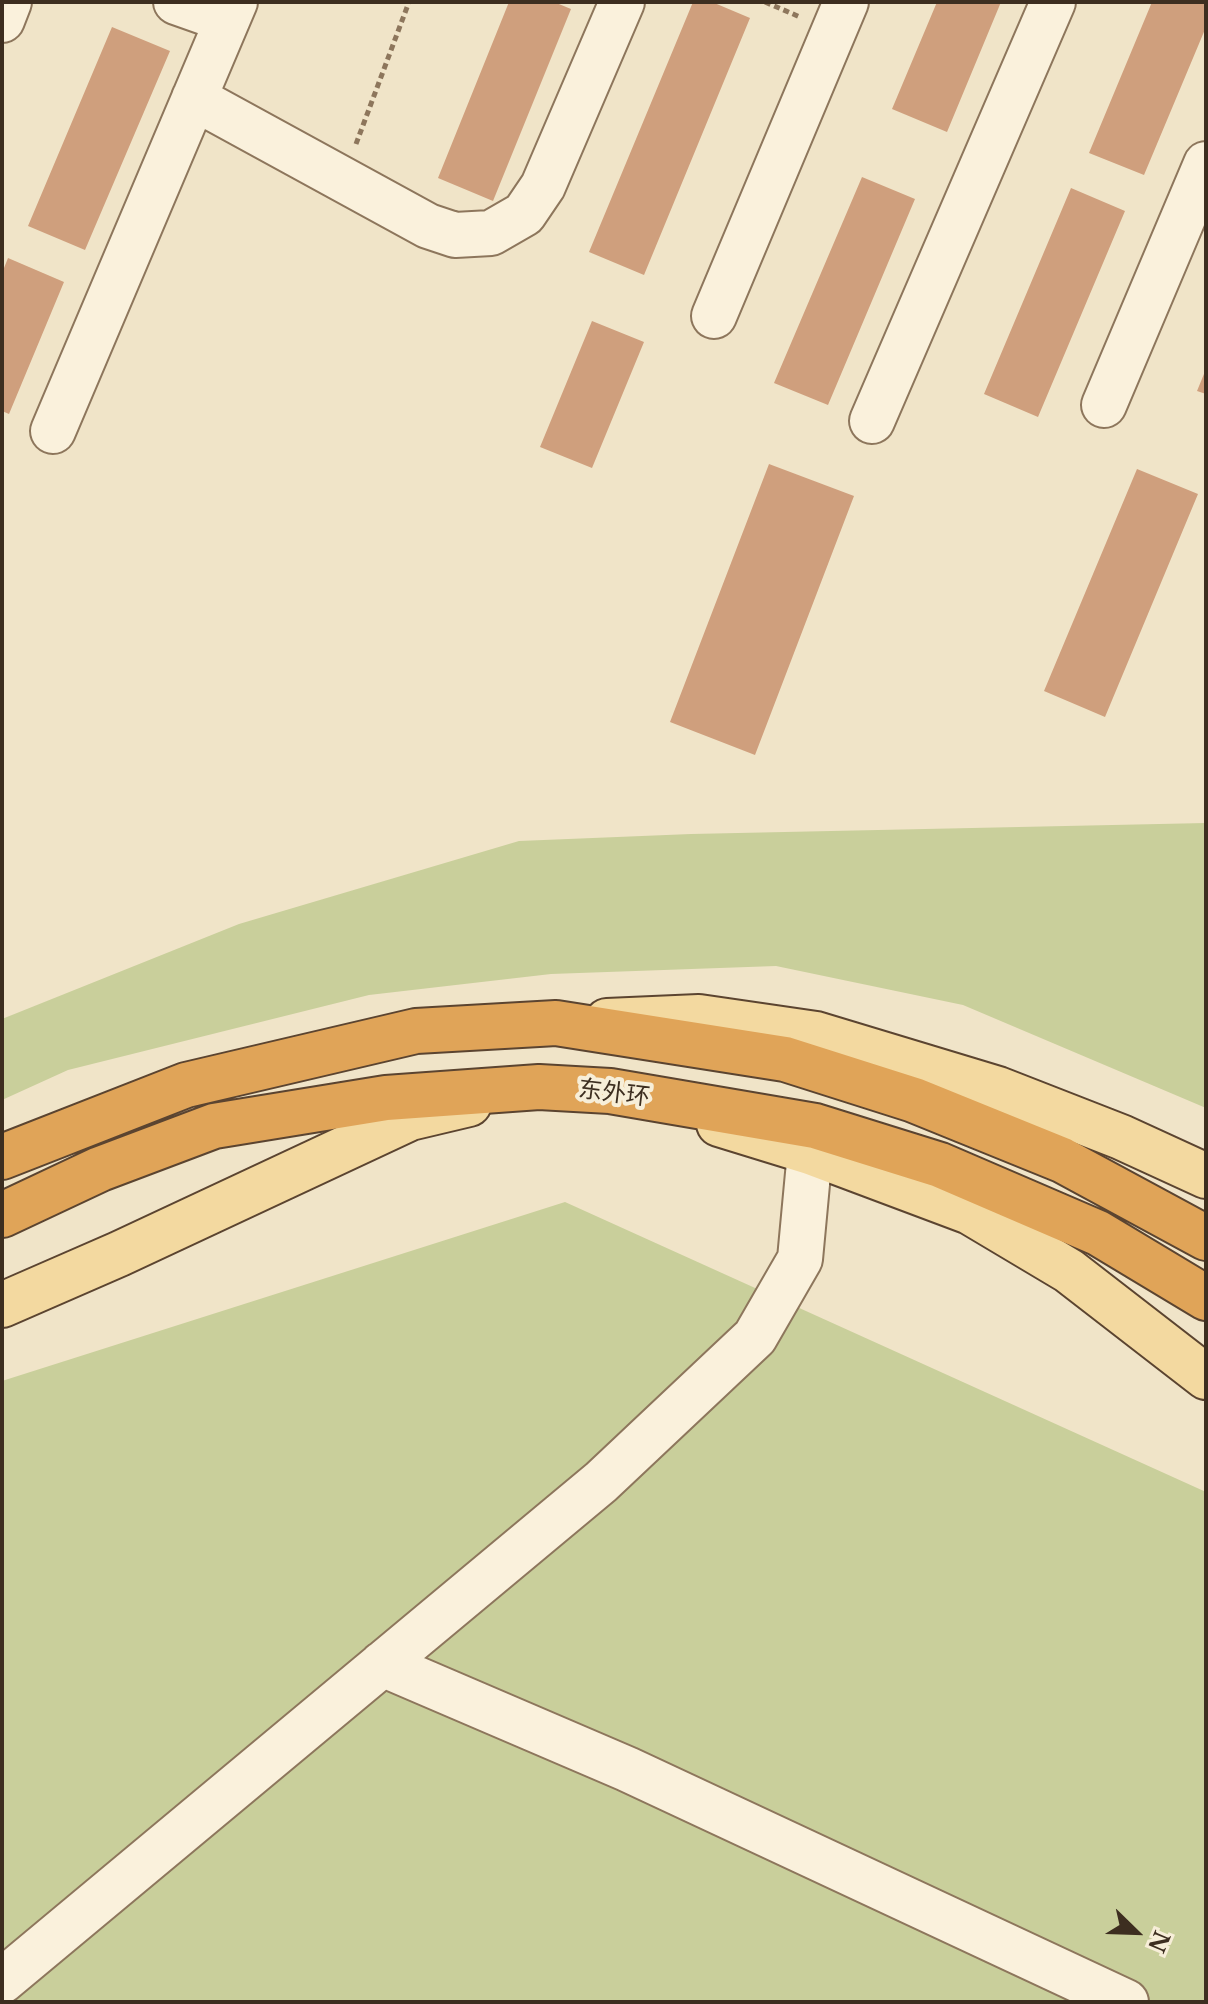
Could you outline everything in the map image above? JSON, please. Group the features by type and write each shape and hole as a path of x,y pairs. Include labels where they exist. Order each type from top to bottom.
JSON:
{"highway":[{"path":"2,1157 186,1085 416,1031 556,1023 785,1059 914,1100 1062,1160 1206,1238"},
{"name":"东外环","path":"2,1215 100,1169 214,1126 386,1098 539,1087 610,1091 815,1126 940,1165 1098,1233 1206,1298"}],"main road":[{"path":"556,1023 699,1017 816,1034 998,1089 1121,1137 1206,1176"},
{"path":"2,1141 186,1085"},
{"path":"2,1305 410,1118 539,1087"},
{"path":"610,1091 810,1152 970,1212 1069,1271 1206,1377"}],"street":[{"path":"2,20 9,2"},
{"path":"53,431 231,11 176,2"},
{"path":"194,98 428,226 455,235 491,233 524,214 543,186 622,2"},
{"path":"714,316 846,2"},
{"path":"872,421 1053,2"},
{"path":"1104,405 1206,164"},
{"path":"2,1981 601,1482 755,1337 800,1259 810,1152"},
{"path":"382,1664 641,1775 1126,2002"}],"path":[{"path":"343,180 409,2"}],"green space":[{"path":"1206,823 1206,1108 963,1005 776,966 551,974 369,995 68,1070 2,1100 2,1019 239,924 519,841 691,834"},
{"path":"565,1202 1206,1492 1206,2002 2,2002 2,1381"}],"building":[{"path":"509,2 554,2 571,9 493,201 438,178"},
{"path":"693,2 712,2 750,18 644,275 589,252"},
{"path":"937,2 1001,2 947,132 892,109"},
{"path":"1152,2 1206,2 1206,27 1144,175 1089,153"},
{"path":"112,27 170,51 85,250 28,226"},
{"path":"862,177 915,199 828,405 774,383"},
{"path":"1071,188 1125,211 1038,417 984,394"},
{"path":"8,258 64,282 9,414 2,411 2,273"},
{"path":"592,321 644,342 592,468 540,447"},
{"path":"1206,369 1206,394 1197,391"},
{"path":"769,464 854,496 755,755 670,722"},
{"path":"1137,469 1198,494 1105,717 1044,691"}]}
